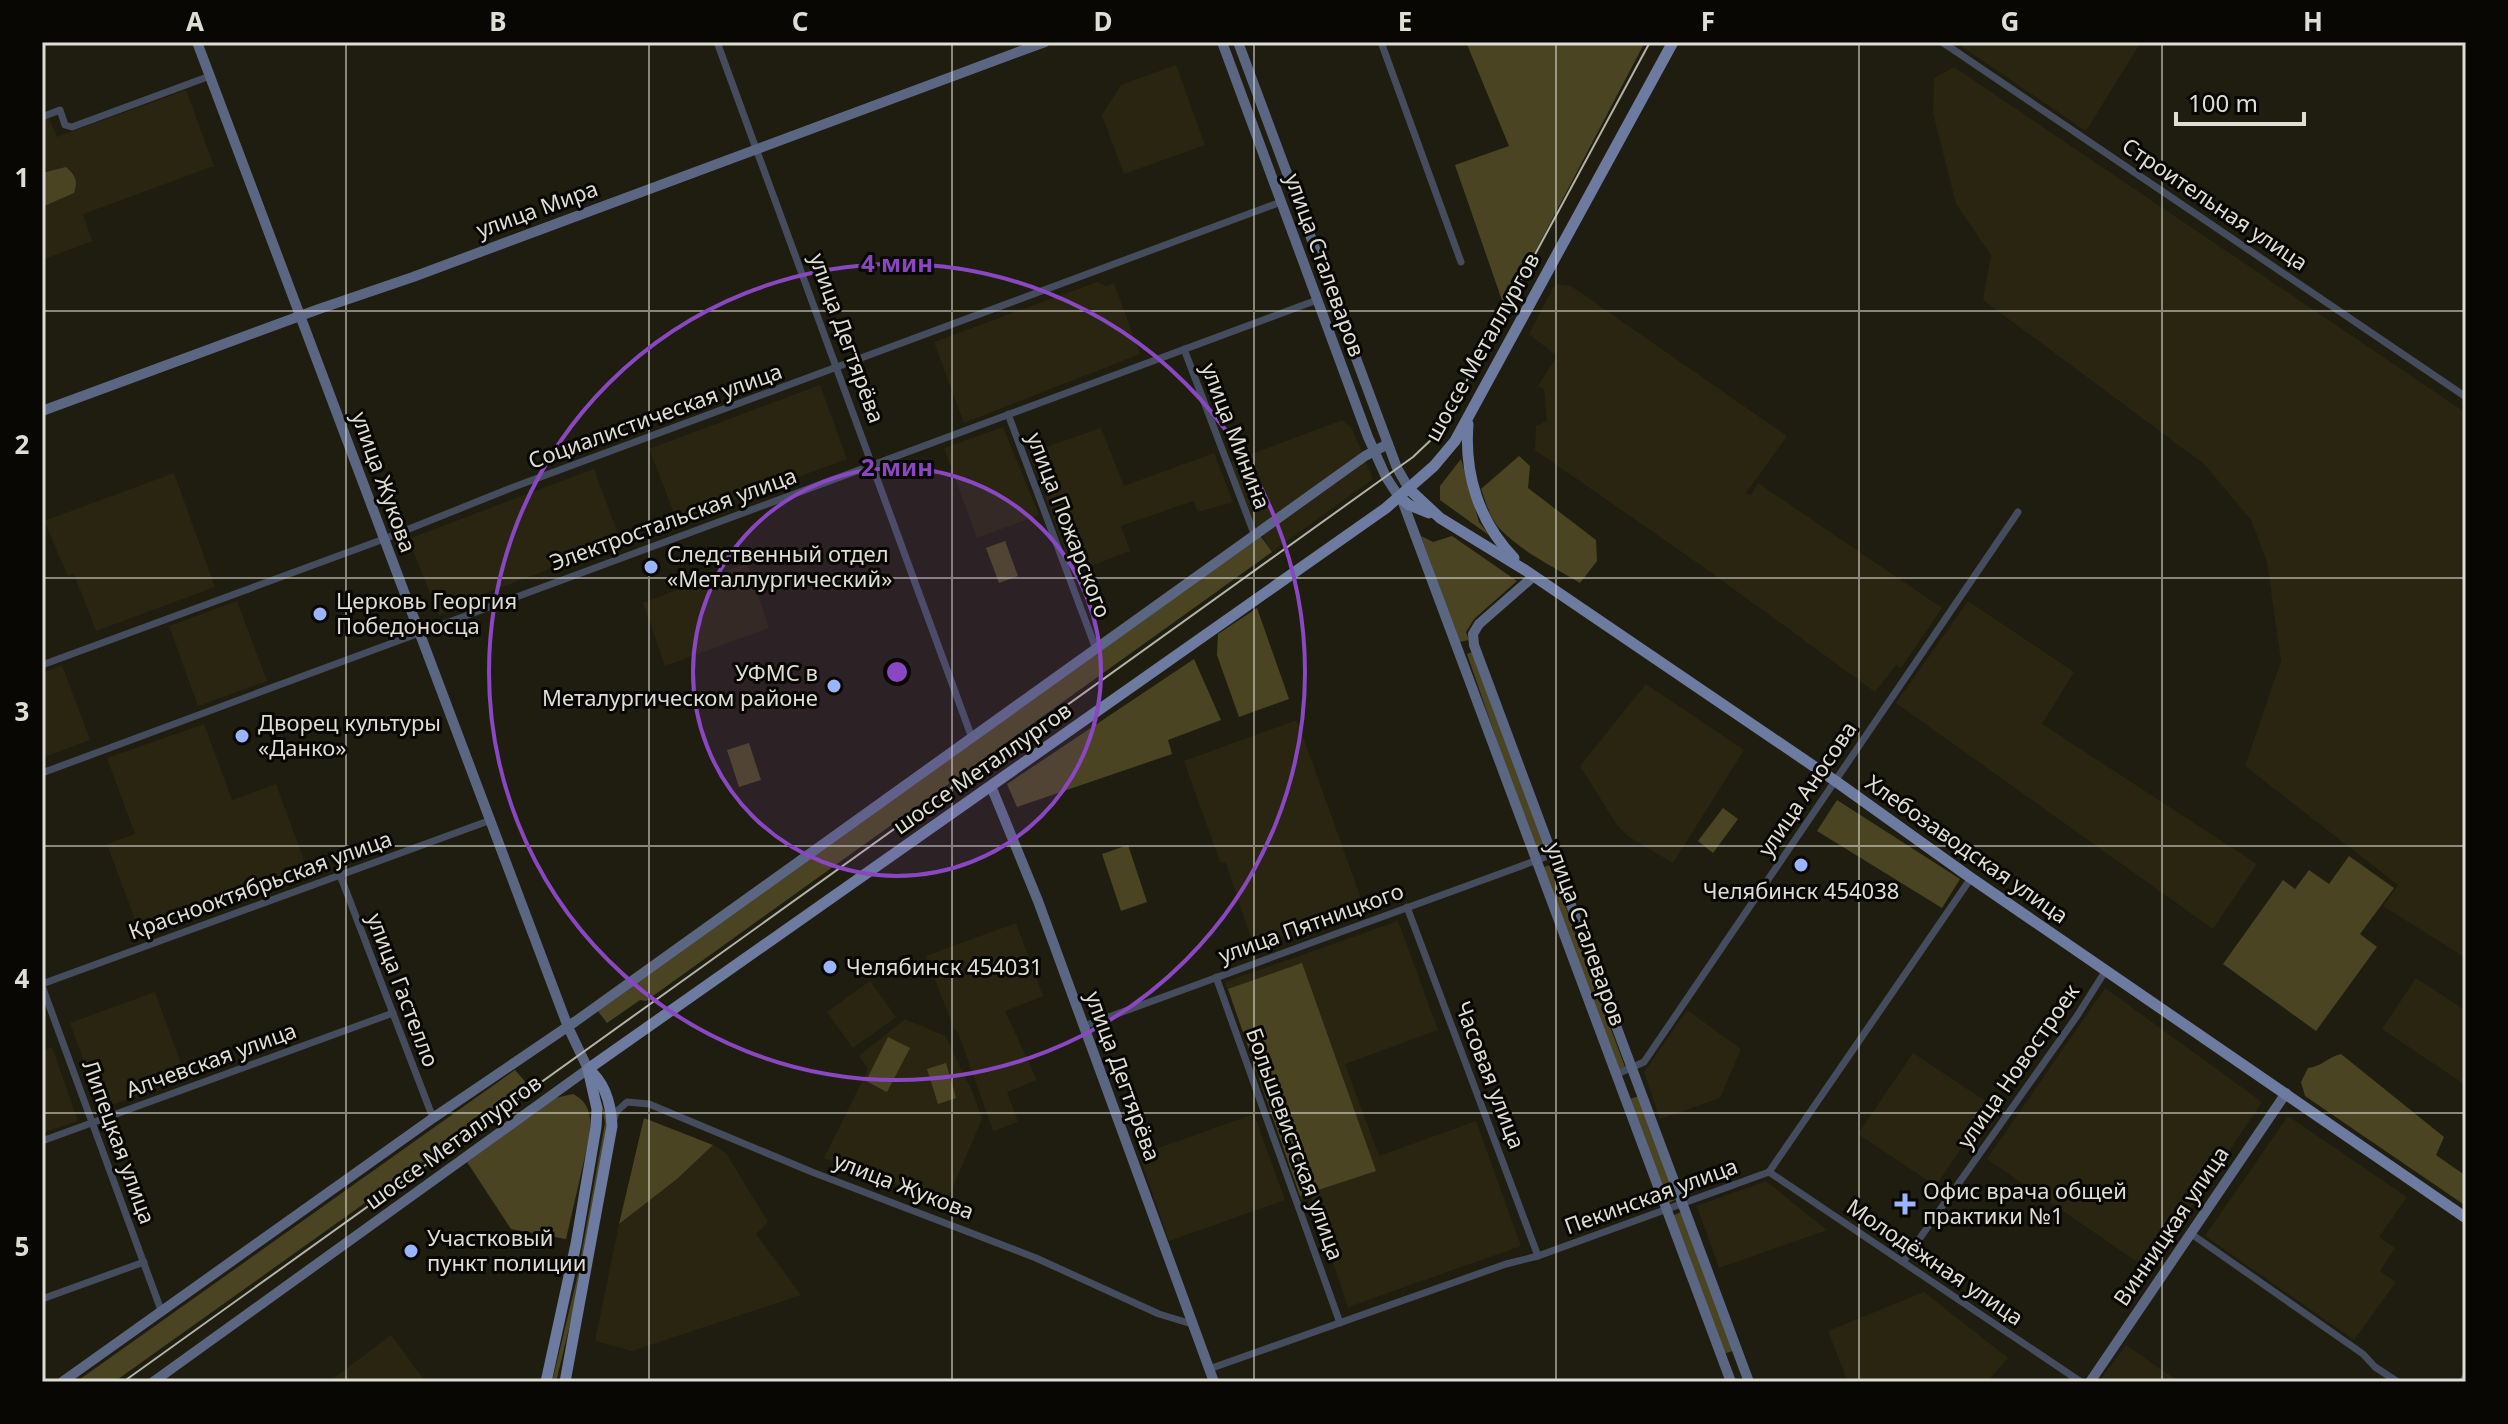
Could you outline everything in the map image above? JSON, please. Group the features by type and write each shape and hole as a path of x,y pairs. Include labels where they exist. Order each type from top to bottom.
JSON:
{"main road":[{"name":"шоссе Металлургов","path":"588,1069 1404,495 1446,454 1468,417 1673,42"},
{"path":"1468,417 1467,457 1481,510 1496,540 1530,573"},
{"name":"Хлебозаводская улица","path":"1404,495 1530,573 2466,1218"},
{"path":"565,1382 612,1126 603,1088 597,1076 588,1069"},
{"path":"546,1382 576,1244 596,1127 597,1109 588,1069"}],"street":[{"name":"улица Жукова","path":"197,42 568,1027 588,1069"},
{"name":"улица Дегтярёва","path":"717,42 972,738"},
{"name":"улица Мира","path":"42,411 1045,42"},
{"name":"улица Сталеваров","path":"1222,42 1373,450 1386,477 1404,495"},
{"name":"улица Сталеваров","path":"1238,42 1388,444 1457,645 1731,1382"},
{"path":"1381,42 1461,262"},
{"name":"Строительная улица","path":"1942,42 2466,397"},
{"path":"42,117 60,110 65,125 72,127 210,76"},
{"name":"Социалистическая улица","path":"42,665 1281,202"},
{"path":"1317,300 1332,294"},
{"name":"Электростальская улица","path":"42,773 1317,300"},
{"name":"улица Минина","path":"1184,349 1255,536"},
{"name":"улица Пожарского","path":"1008,414 1096,649"},
{"name":"шоссе Металлургов","path":"62,1382 433,1118 568,1027 1373,450 1388,444"},
{"name":"улица Аносова","path":"1617,1074 1644,1062 2018,512"},
{"path":"1457,645 1474,645 1473,634 1479,624 1530,573"},
{"name":"улица Сталеваров","path":"1474,645 1749,1382"},
{"name":"улица Дегтярёва","path":"991,786 1007,820 1214,1382"},
{"name":"Краснооктябрьская улица","path":"42,985 491,820"},
{"name":"улица Пятницкого","path":"1084,1026 1551,855"},
{"name":"улица Гастелло","path":"340,875 433,1118"},
{"name":"Пекинская улица","path":"1209,1369 1506,1264 1538,1256 1769,1172 1971,878"},
{"name":"Часовая улица","path":"1407,907 1538,1256"},
{"name":"улица Новостроек","path":"1903,1262 2077,1016 2106,970"},
{"name":"Большевистская улица","path":"1216,977 1340,1323"},
{"name":"Липецкая улица","path":"42,985 161,1310"},
{"name":"Алчевская улица","path":"42,1141 393,1013"},
{"name":"шоссе Металлургов","path":"153,1382 588,1069"},
{"name":"Винницкая улица","path":"2090,1382 2286,1093"},
{"name":"улица Жукова","path":"612,1126 621,1106 636,1102 1036,1258 1159,1314 1192,1324"},
{"name":"Молодёжная улица","path":"1769,1172 2081,1382"},
{"path":"2190,1233 2398,1382"},
{"path":"42,1299 144,1262"},
{"path":"1725,1365 1740,1360"},
{"path":"2462,1382 2466,1376"}],"shaded area":[{"path":"1466,42 1645,42 1505,309 1455,165 1509,146"},
{"path":"1955,42 2141,42 2086,131"},
{"path":"1176,65 1205,145 1124,174 1102,115 1121,85"},
{"path":"1954,67 2466,413 2466,958 2383,906 2398,885 2245,766 2281,661 2267,562 2251,520 2204,464 1983,300 1991,255 1956,204 1933,113 1934,78"},
{"path":"186,90 214,166 83,214 92,241 42,260 42,121 49,118 57,137"},
{"path":"66,167 75,179 74,193 42,207 42,173"},
{"path":"1097,282 1106,286 1114,283 1140,354 964,423 934,342"},
{"path":"1555,284 1571,286 1787,436 1746,493 1751,495 1758,483 1942,608 1901,668 1896,665 1875,692 1535,450 1536,426 1547,421 1544,389 1538,386 1557,356 1529,334"},
{"path":"820,385 847,459 677,521 649,449"},
{"path":"1342,420 1352,429 1373,479 1272,552 1249,515 1230,462"},
{"path":"1003,427 1039,515 977,538 944,448"},
{"path":"1101,428 1124,486 1214,453 1233,502 1198,512 1193,501 1121,526 1130,551 1073,573 1029,453"},
{"path":"1519,456 1530,466 1528,488 1596,540 1597,561 1580,583 1518,545 1500,529 1491,515 1481,489"},
{"path":"1461,459 1479,522 1490,536 1440,500 1440,486"},
{"path":"594,469 621,542 486,593 439,615 408,539"},
{"path":"174,473 215,587 96,631 74,574 68,576 44,521"},
{"path":"1259,534 1272,552 646,1001 640,1000 607,1023 597,1010"},
{"path":"1421,536 1433,542 1452,536 1517,581 1474,619 1466,632 1469,640 1459,642"},
{"path":"1005,541 1018,576 999,583 986,548"},
{"path":"747,563 769,628 665,666 643,603"},
{"path":"237,601 267,681 198,706 169,626"},
{"path":"1968,601 2074,672 2042,724 2257,864 2213,929 1896,703"},
{"path":"1257,608 1289,699 1239,717 1217,655 1218,634"},
{"path":"1472,652 1546,850 1539,855 1536,854 1467,654"},
{"path":"1194,659 1221,720 1168,740 1172,754 1017,807 1007,784"},
{"path":"62,665 90,740 42,758 42,673"},
{"path":"1646,684 1744,750 1673,863 1629,837 1617,825 1580,766"},
{"path":"1297,720 1364,907 1254,947 1226,863 1220,862 1184,761"},
{"path":"204,724 232,800 276,784 308,871 139,931 107,844 135,834 107,758"},
{"path":"749,743 761,780 739,787 727,750"},
{"path":"1837,800 1960,879 1942,908 1817,831"},
{"path":"1723,808 1738,819 1713,853 1698,841"},
{"path":"1128,845 1147,902 1121,911 1102,854"},
{"path":"2349,856 2394,888 2360,934 2377,947 2316,1031 2223,964 2283,880 2295,889 2309,870 2329,884"},
{"path":"1550,865 1625,1067 1617,1071 1544,867"},
{"path":"1398,921 1438,1030 1345,1064 1379,1156 1476,1121 1521,1246 1348,1307 1311,1197 1301,1200 1225,982"},
{"path":"1016,923 1043,996 1005,1011 1037,1080 1007,1092 1018,1122 993,1131 958,1032 954,1029 926,956"},
{"path":"1302,963 1376,1171 1300,1196 1228,989"},
{"path":"2416,978 2466,1011 2464,1084 2382,1029"},
{"path":"870,981 896,1017 853,1048 827,1012"},
{"path":"2105,988 2262,1102 2149,1270 1987,1159"},
{"path":"155,992 186,1078 101,1109 70,1023"},
{"path":"1687,1010 1741,1049 1720,1098 1660,1119 1644,1072"},
{"path":"905,1019 945,1036 982,1119 946,1203 824,1158 868,1069 859,1056"},
{"path":"888,1037 910,1048 887,1092 866,1081"},
{"path":"52,1047 78,1121 42,1133 42,1051"},
{"path":"1913,1053 1990,1104 1936,1186 1858,1134"},
{"path":"2341,1054 2444,1137 2436,1155 2466,1176 2466,1206 2305,1096 2301,1082 2308,1068"},
{"path":"946,1063 956,1098 938,1104 927,1069"},
{"path":"515,1070 529,1086 114,1382 76,1382"},
{"path":"573,1094 588,1109 591,1130 566,1239 511,1229 467,1162 555,1098"},
{"path":"1639,1096 1675,1195 1675,1200 1669,1203 1630,1099"},
{"path":"600,1098 609,1125 581,1279 556,1382 552,1382 577,1278 605,1123"},
{"path":"1254,1114 1285,1200 1169,1241 1139,1155"},
{"path":"2288,1116 2407,1197 2379,1237 2395,1248 2380,1271 2396,1282 2354,1340 2205,1236"},
{"path":"644,1118 713,1145 677,1179 619,1224"},
{"path":"713,1145 726,1153 768,1222 756,1234 801,1295 632,1351 595,1341 619,1224 677,1179"},
{"path":"1766,1181 1827,1230 1719,1268 1697,1206"},
{"path":"1681,1212 1733,1351 1723,1354 1672,1216"},
{"path":"1924,1292 2008,1358 1987,1382 1848,1382 1828,1331"},
{"path":"391,1335 425,1381 329,1382"},
{"path":"2126,1345 2178,1381 2100,1380"}],"tram line":[{"path":"123,1382 1413,457 1434,437 1447,417 1650,42"}],"place":[{"name":"Следственный отдел «Металлургический»","path":"651,567"},
{"name":"Церковь Георгия Победоносца","path":"320,614"},
{"name":"УФМС в Металургическом районе","path":"834,686"},
{"name":"Дворец культуры «Данко»","path":"242,736"},
{"name":"Челябинск 454038","path":"1801,865"},
{"name":"Челябинск 454031","path":"830,967"},
{"name":"Офис врача общей практики №1","path":"1905,1204"},
{"name":"Участковый пункт полиции","path":"411,1251"}]}
